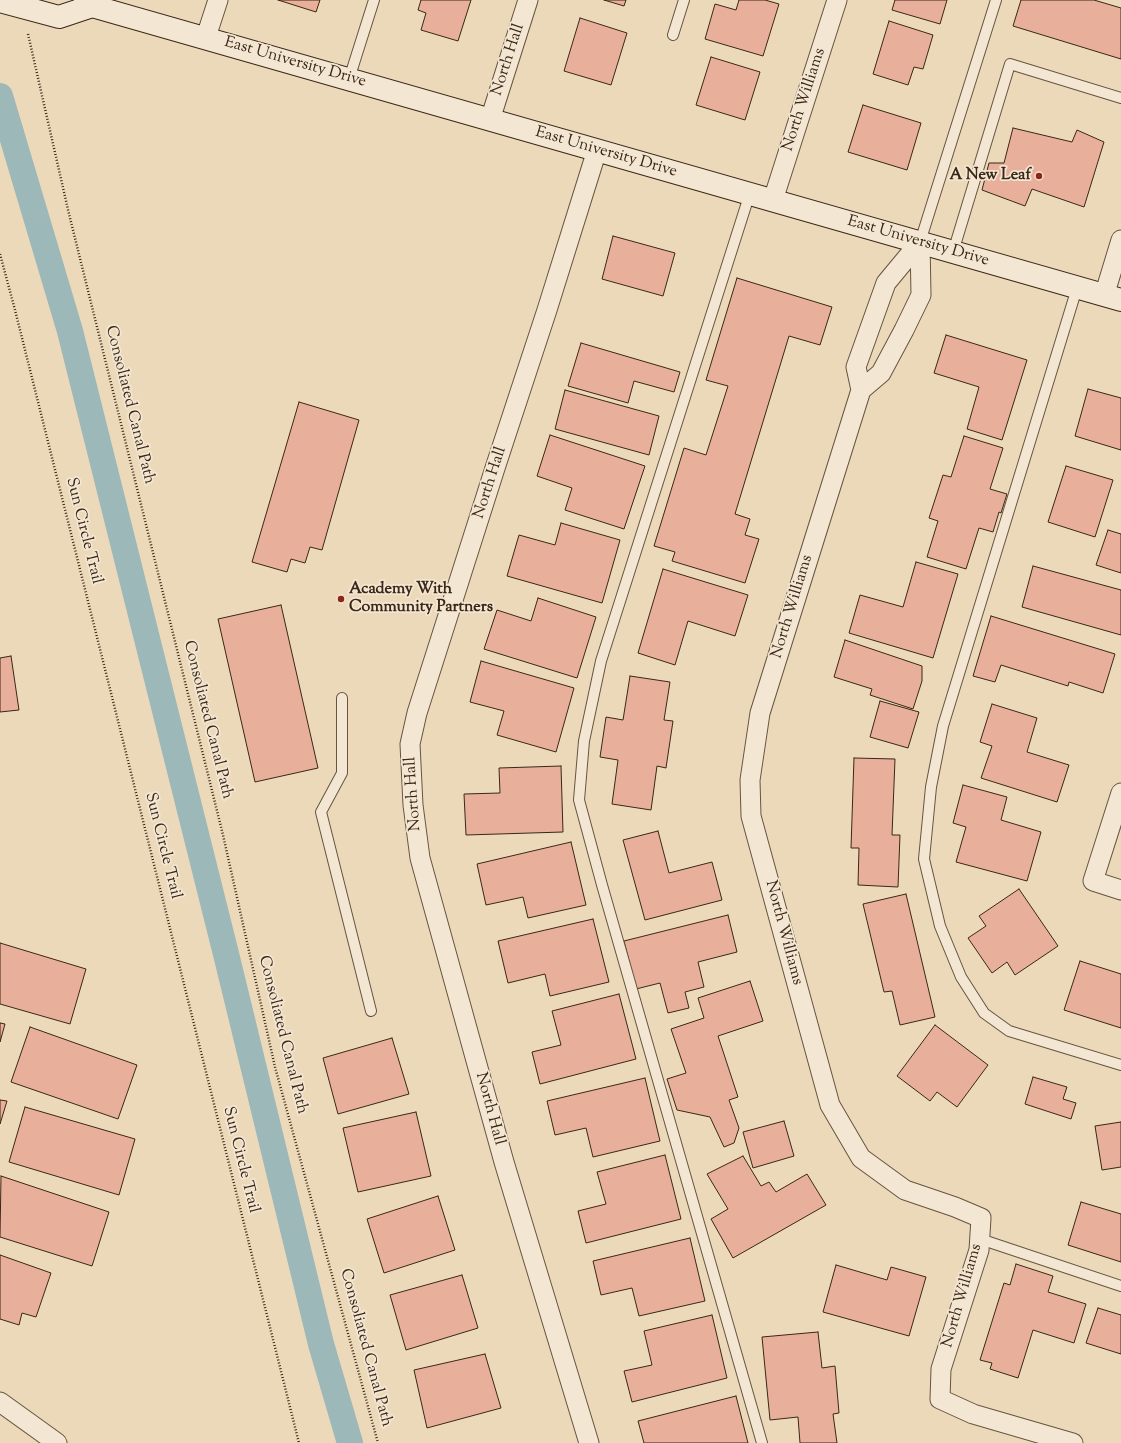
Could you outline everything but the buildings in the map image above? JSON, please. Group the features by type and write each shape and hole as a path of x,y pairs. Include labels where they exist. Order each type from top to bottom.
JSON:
{"main road":[{"name":"East University Drive","path":"11,4 59,17 88,3 1112,298"}],"street":[{"path":"206,38 218,0"},
{"name":"North Hall","path":"490,120 528,0"},
{"name":"North Williams","path":"773,200 837,0"},
{"name":"North Hall","path":"589,1443 504,1162 420,858 413,805 410,744 422,699 597,150"},
{"path":"1112,298 1121,240"},
{"path":"861,390 881,373 921,295 920,242"},
{"name":"North Williams","path":"920,242 886,283 856,367 861,390 760,713 750,780 751,816 830,1106 860,1158 905,1190 955,1207 981,1218 979,1250 941,1368 940,1400 973,1414 1073,1443"},
{"path":"1121,793 1093,881 1121,890"},
{"path":"0,1402 57,1443"}],"lane":[{"path":"349,79 374,0"},
{"path":"673,35 684,0"},
{"path":"920,242 996,0"},
{"path":"953,252 1010,64 1121,98"},
{"path":"750,193 601,661 584,741 579,800 602,886 762,1443"},
{"path":"1077,288 943,726 931,788 924,859 940,926 961,977 984,1013 1009,1031 1121,1065"},
{"path":"342,698 342,773 321,812 372,1011"},
{"path":"980,1239 1121,1286"}],"path":[{"name":"Consoliated Canal Path","path":"11,4 69,214 223,835 275,1067 378,1443"},
{"name":"Sun Circle Trail","path":"0,254 299,1443"}],"waterway":[{"path":"0,96 70,331 227,958 321,1344 350,1443"}],"place":[{"name":"A New Leaf","path":"1039,176"},
{"name":"Academy With Community Partners","path":"341,599"}]}
